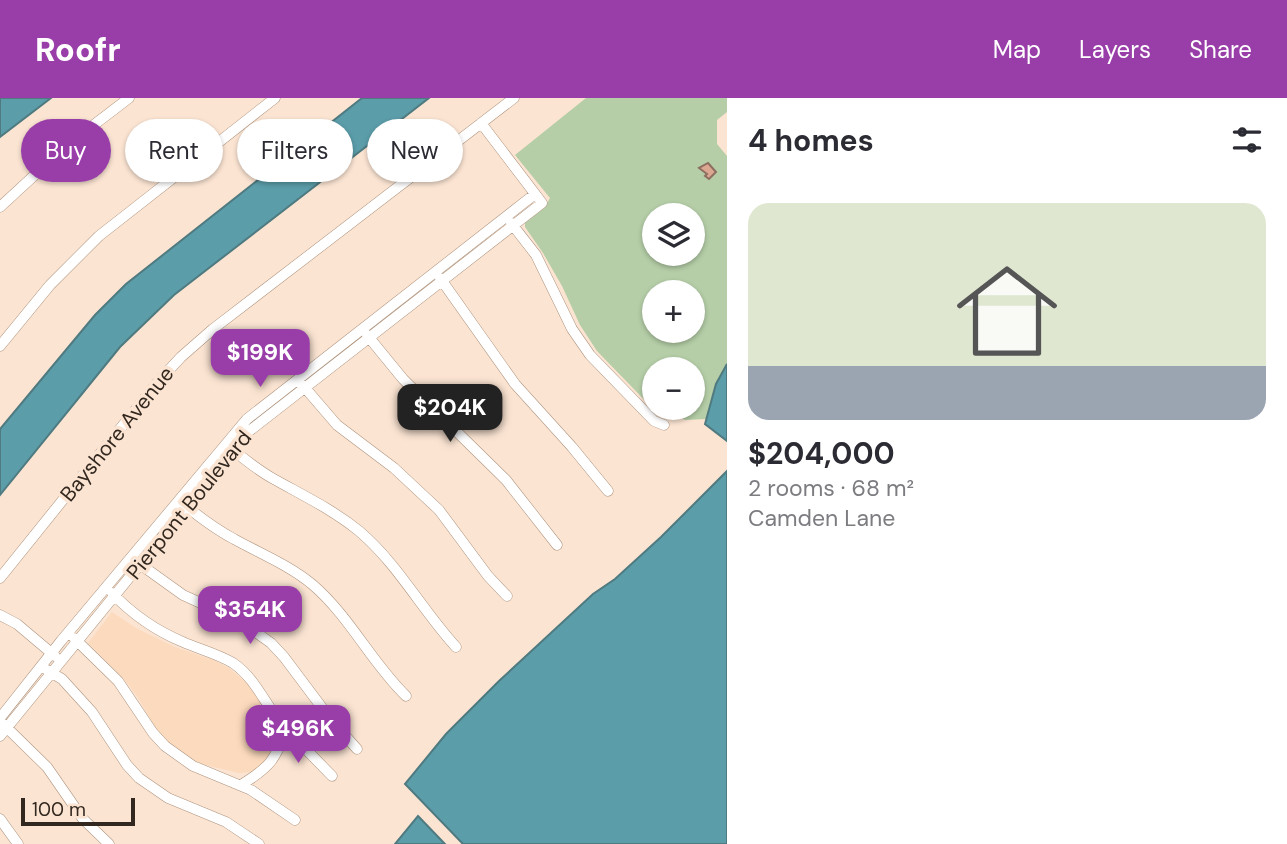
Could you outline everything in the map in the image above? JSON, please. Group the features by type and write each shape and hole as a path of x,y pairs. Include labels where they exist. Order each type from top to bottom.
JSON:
{"street":[{"path":"0,207 65,147 129,98"},
{"path":"0,346 50,285 99,236 275,98"},
{"name":"Bayshore Avenue","path":"0,578 181,357 212,329 514,98"},
{"path":"481,123 539,199"},
{"name":"Pierpont Boulevard","path":"300,383 362,329 507,217 539,199"},
{"name":"Pierpont Boulevard","path":"2,726 77,641 131,558 229,447 247,419 370,338 514,226 539,199"},
{"path":"507,217 536,256 572,329 590,355 654,421 664,425"},
{"path":"436,272 515,384 572,446 608,491"},
{"path":"362,329 403,379 506,480 557,545"},
{"path":"300,383 337,425 394,468 439,510 488,576 507,596"},
{"path":"229,447 257,468 327,508 360,533 399,573 426,612 456,647"},
{"path":"182,503 215,528 276,560 313,585 343,616 383,673 406,696"},
{"name":"Pierpont Boulevard","path":"2,726 41,665 68,633 141,565 182,503"},
{"path":"131,558 183,595 240,621 271,643 357,749"},
{"path":"110,592 119,603 150,626 233,664 257,687 278,721 332,776"},
{"path":"0,615 16,624 61,661"},
{"path":"68,633 118,681 153,733 165,746 193,765 241,785 271,802 295,820"},
{"path":"41,665 62,679 92,712 127,765 139,778 168,798 226,822 259,844"},
{"path":"2,726 47,767 83,819 109,844"},
{"path":"241,785 275,758 287,730"},
{"path":"0,819 18,844"}],"shaded area":[{"path":"112,612 136,628 175,647 229,668 253,688 266,709 275,737 274,752 262,767 252,772 239,773 197,763 182,756 158,732 123,678 88,643"}],"green space":[{"path":"586,98 727,98 727,112 717,120 717,144 727,156 727,376 706,419 705,357 642,357 642,397 597,351 580,325 543,253 525,227 525,223 545,207 550,198 515,155"}],"water":[{"path":"0,98 51,98 21,119 0,137"},
{"path":"362,98 429,98 402,119 367,119 367,146 353,157 353,119 335,119"},
{"path":"255,182 320,182 174,295 120,347 0,495 0,429 95,315 126,284"},
{"path":"727,364 727,441 705,424 716,384"},
{"path":"727,471 727,844 463,844 405,784 446,734 499,681 593,594 615,579 661,537"},
{"path":"418,816 445,844 395,844"}],"building":[{"path":"708,163 716,172 709,179 699,168"}]}
